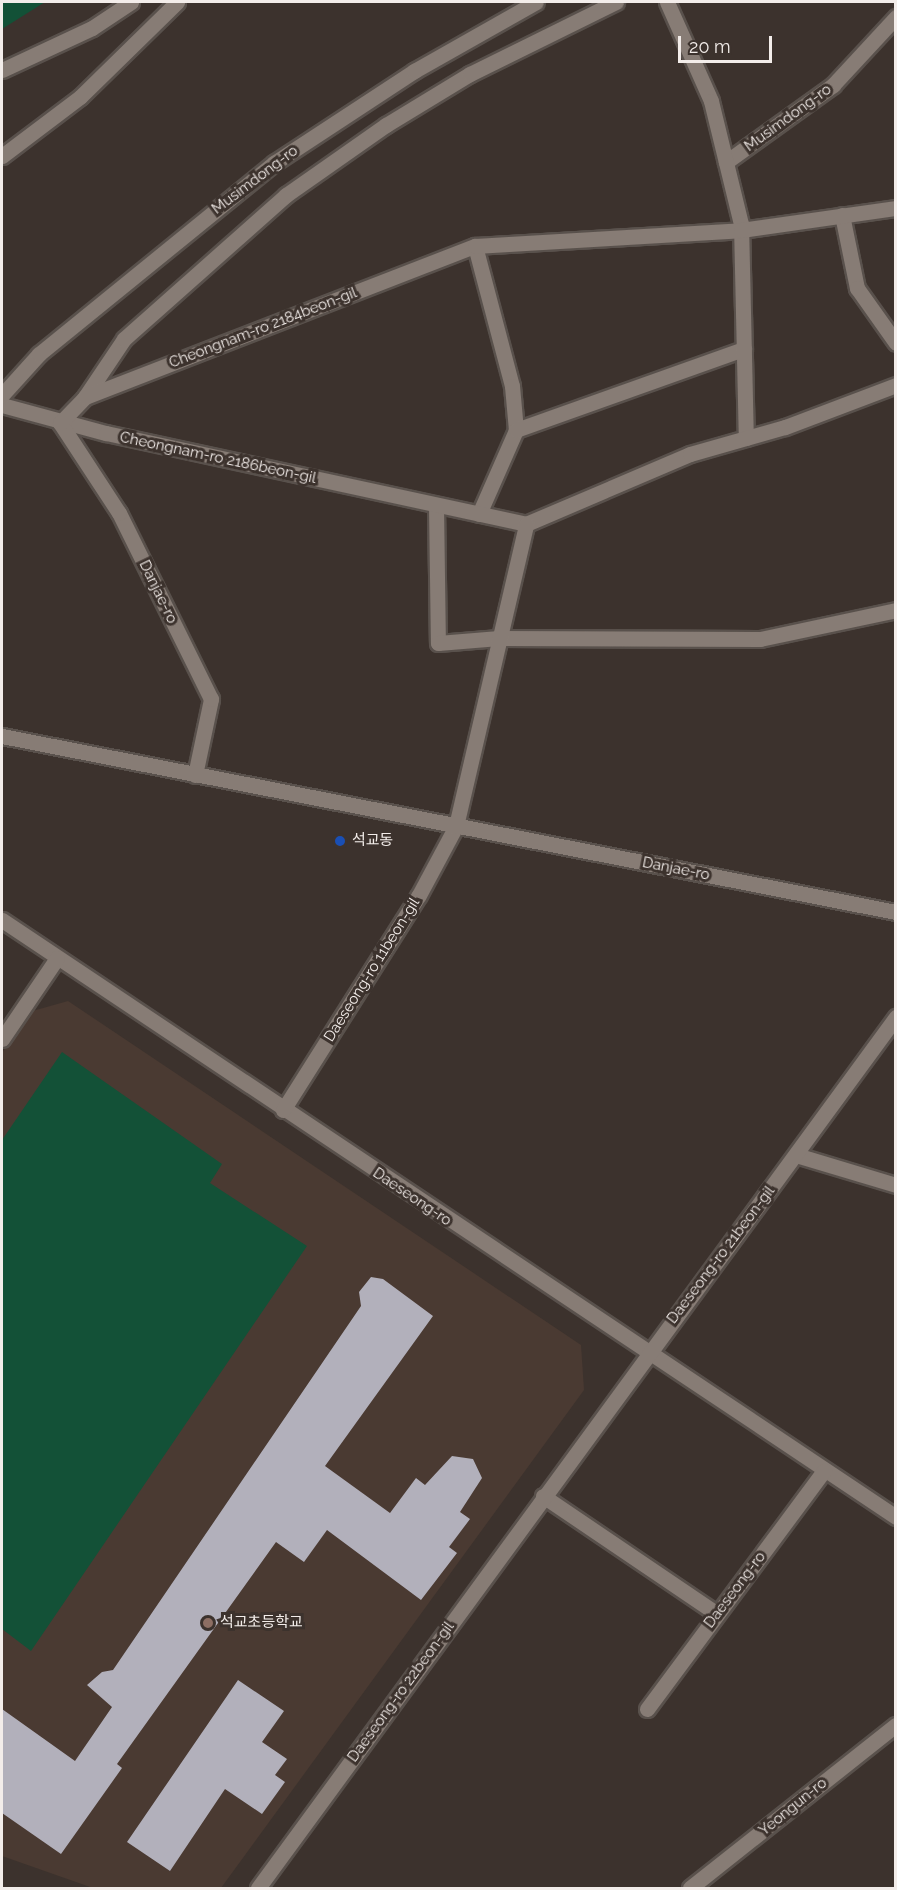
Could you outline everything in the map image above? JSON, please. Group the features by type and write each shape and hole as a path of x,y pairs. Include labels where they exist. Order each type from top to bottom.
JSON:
{"street":[{"path":"2,70 92,27 131,2"},
{"path":"2,156 80,97 177,2"},
{"name":"Musimdong-ro","path":"2,395 39,354 274,163 414,70 536,2"},
{"path":"85,398 124,339 286,195 470,74 616,2"},
{"name":"Musimdong-ro","path":"667,2 711,101 741,230"},
{"name":"Musimdong-ro","path":"726,162 833,85 896,17"},
{"name":"Cheongnam-ro 2184beon-gil","path":"60,423 85,398 475,246 741,230 896,208"},
{"path":"842,215 858,288 896,343"},
{"path":"741,230 746,438"},
{"path":"475,246 512,386 516,430 479,514"},
{"path":"516,430 744,349"},
{"path":"456,826 526,524 690,454 746,438 896,385"},
{"name":"Cheongnam-ro 2186beon-gil","path":"2,405 60,423 526,524"},
{"name":"Danjae-ro","path":"60,423 119,513 211,699 195,775"},
{"path":"436,505 438,644 499,638 760,639 896,610"},
{"name":"Danjae-ro","path":"2,736 896,912"},
{"name":"Daeseong-ro 11beon-gil","path":"283,1110 419,895 456,826"},
{"name":"Daeseong-ro","path":"2,920 646,1354 896,1517"},
{"path":"2,1039 57,958"},
{"name":"Daeseong-ro 21beon-gil","path":"646,1354 796,1155 896,1017"},
{"path":"796,1155 896,1185"},
{"name":"Daeseong-ro 22beon-gil","path":"258,1888 646,1354"},
{"name":"Daeseong-ro","path":"647,1709 824,1471"},
{"path":"543,1496 717,1614"},
{"name":"Yeongun-ro","path":"690,1888 896,1725"}],"shaded area":[{"name":"석교초등학교","path":"68,1001 581,1345 584,1390 221,1888 93,1888 2,1856 2,1053 29,1012"}],"green space":[{"path":"2,2 45,2 2,29"},
{"path":"62,1052 222,1164 210,1183 307,1246 31,1651 2,1629 2,1140"}],"building":[{"path":"371,1277 383,1279 433,1316 325,1466 390,1513 416,1478 425,1485 452,1456 473,1459 482,1478 460,1512 470,1519 449,1547 457,1553 421,1600 327,1530 304,1562 276,1542 117,1764 122,1768 61,1854 2,1813 2,1709 75,1761 112,1707 87,1685 102,1672 113,1670 361,1306 359,1292"},
{"path":"238,1680 284,1711 262,1742 287,1759 275,1775 285,1782 262,1814 225,1789 170,1871 127,1842"}],"place":[{"name":"석교동","path":"340,841"},
{"name":"석교초등학교","path":"208,1623"}]}
